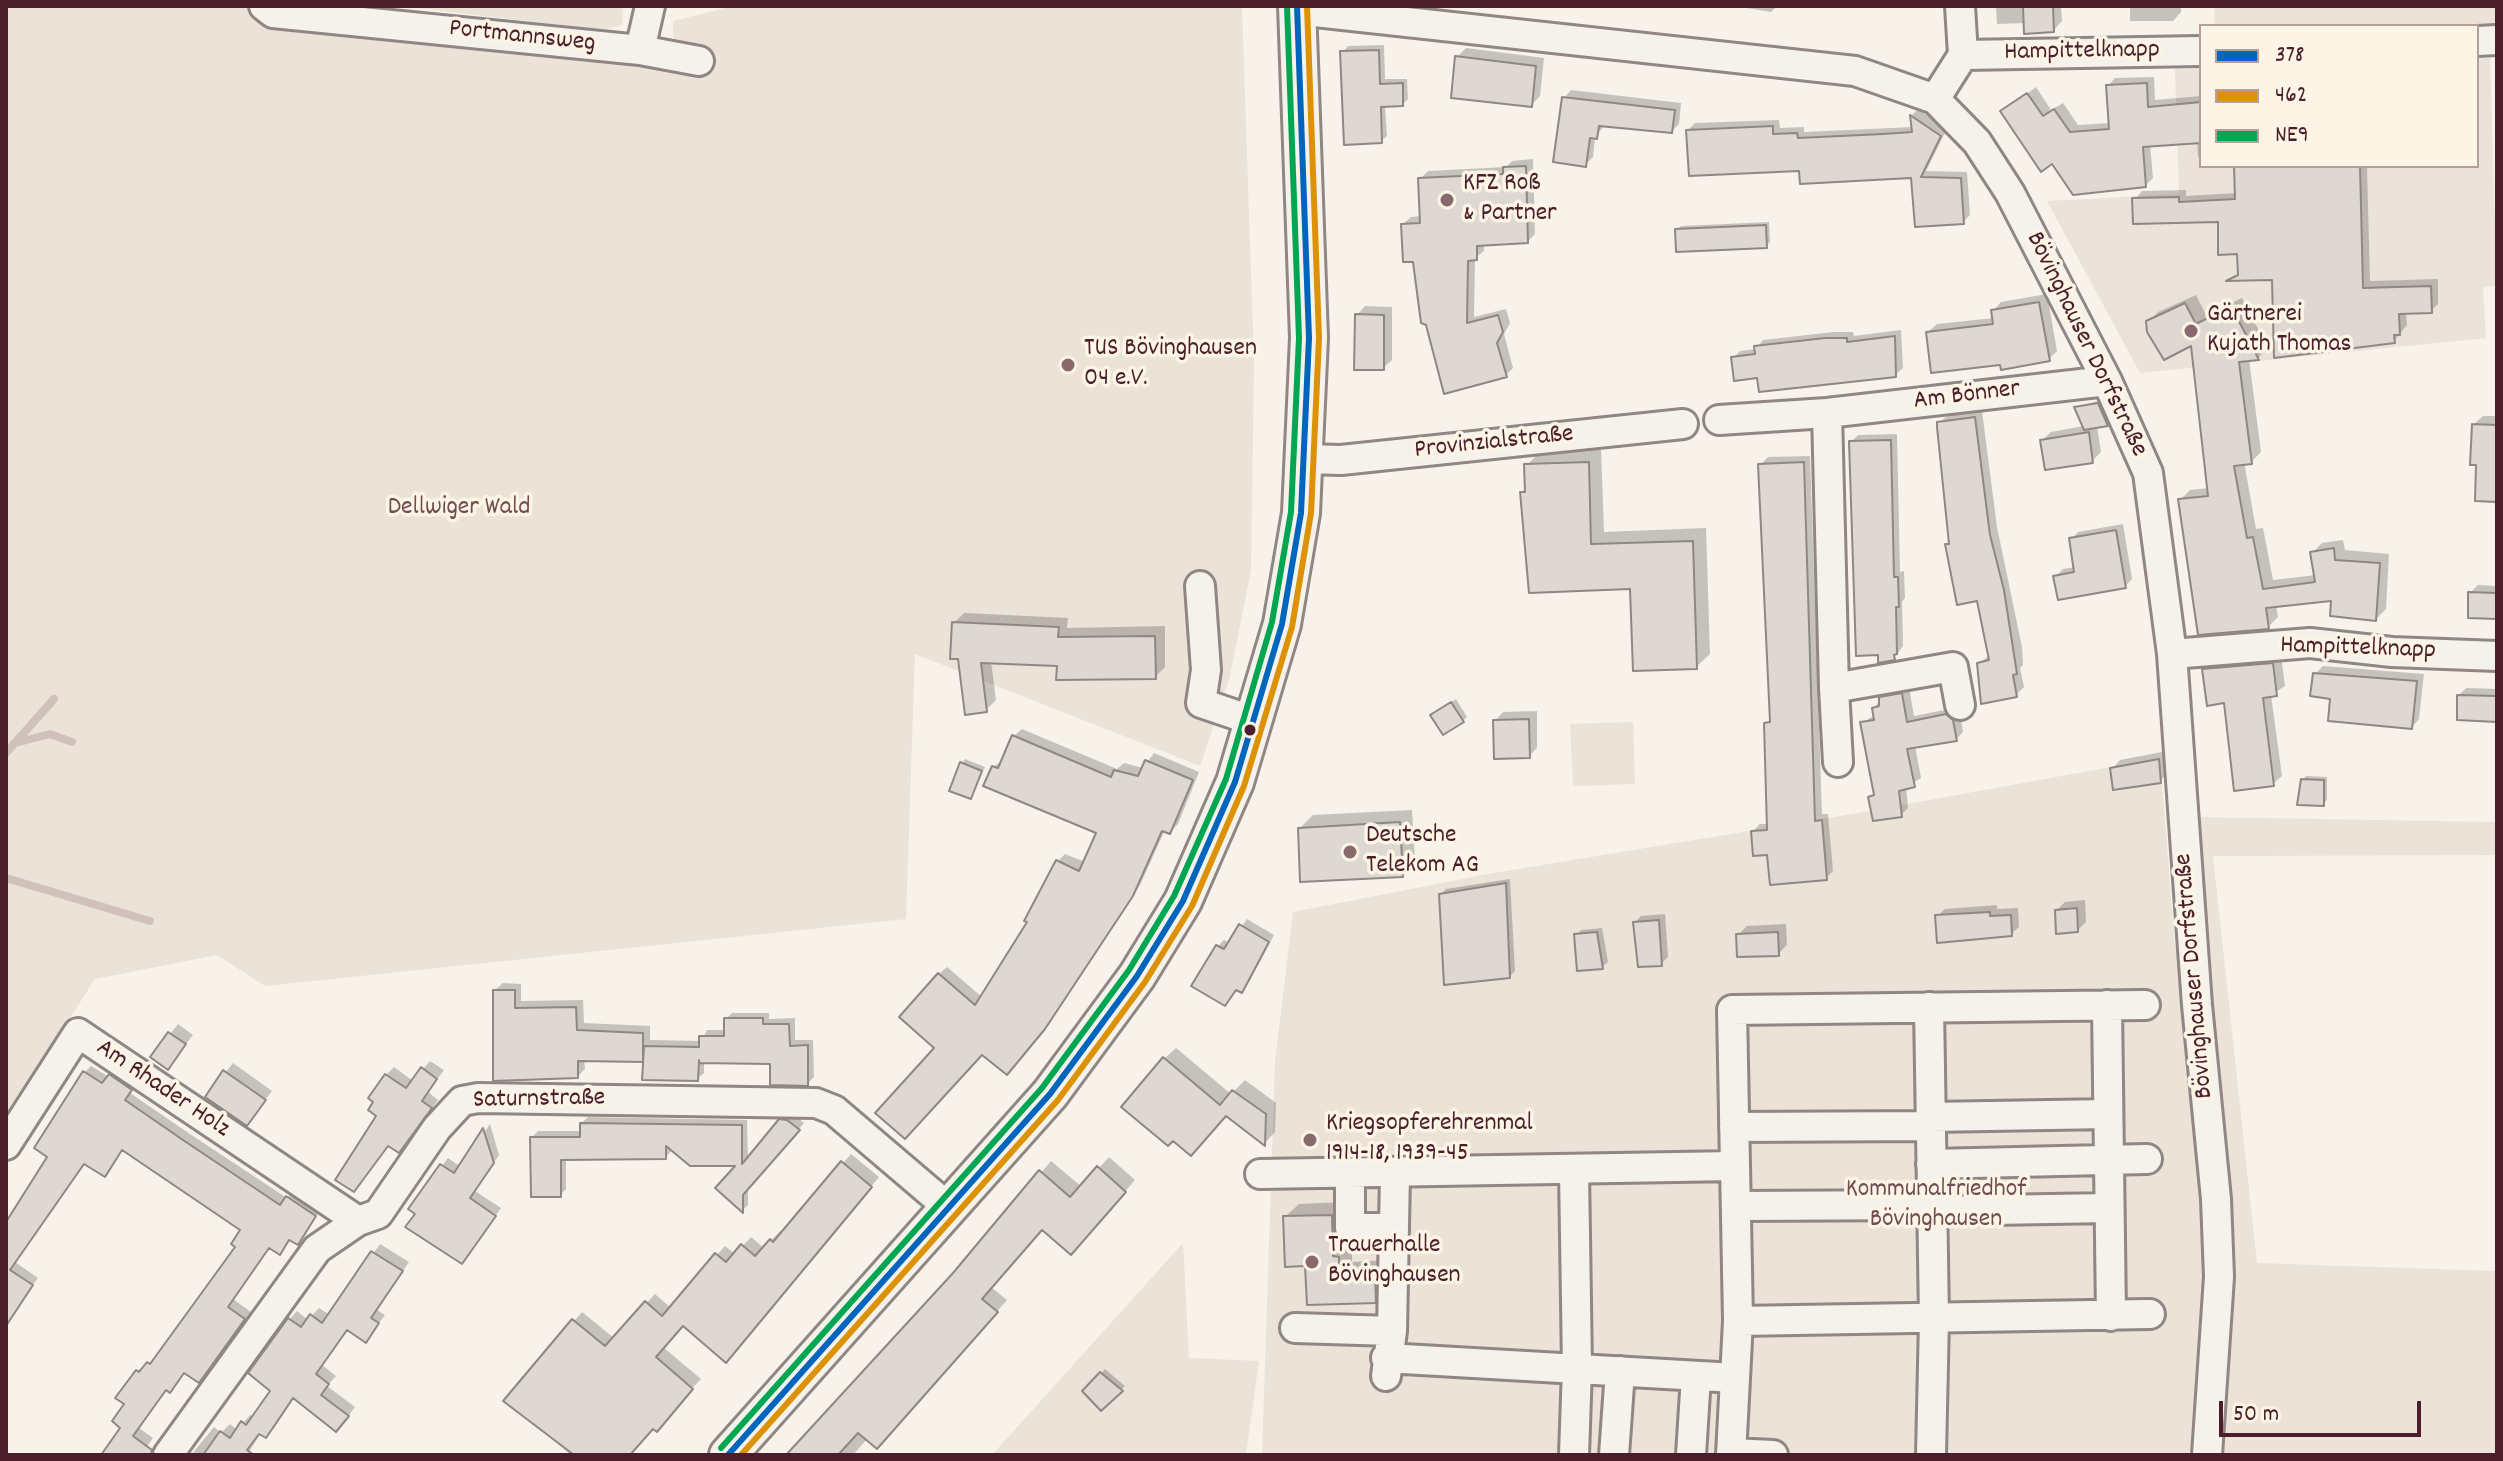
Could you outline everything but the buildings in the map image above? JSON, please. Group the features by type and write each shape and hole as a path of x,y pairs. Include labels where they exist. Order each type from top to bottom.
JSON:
{"main road":[{"path":"728,1455 1050,1094 1137,976 1197,870 1235,782 1289,588 1305,459 1309,338 1297,8"}],"street":[{"name":"Portmannsweg","path":"264,6 273,13 640,50 699,61"},
{"path":"640,50 650,6"},
{"path":"1935,99 1963,55 1960,6"},
{"name":"Bövinghauser Dorfstraße","path":"1297,8 1378,12 1855,71 1935,99 1977,142 2010,193 2107,381 2148,473 2172,654 2190,917 2216,1199 2218,1293 2207,1455"},
{"name":"Hampittelknapp","path":"1963,55 2199,51"},
{"name":"Am Bönner","path":"1719,420 1827,413 2107,381"},
{"path":"1827,413 1838,762"},
{"name":"Provinzialstraße","path":"1305,459 1341,460 1683,424"},
{"path":"1200,586 1206,670 1201,703 1254,721"},
{"name":"Hampittelknapp","path":"2172,654 2310,643 2392,652 2497,656"},
{"path":"1834,688 1953,667 1960,705"},
{"path":"2107,1005 2111,1316"},
{"path":"1773,1455 1731,1454 1738,1321 1732,1010 2145,1005"},
{"path":"1929,1007 1934,1319 1931,1455"},
{"name":"Am Rhader Holz","path":"6,1145 78,1033 358,1221"},
{"name":"Saturnstraße","path":"168,1455 317,1249 358,1221 378,1214 452,1109 462,1101 478,1098 816,1103 834,1110 949,1208"},
{"path":"1734,1127 2108,1114"},
{"path":"1931,1164 2147,1159"},
{"path":"1260,1174 1735,1166"},
{"path":"1574,1170 1577,1368 1574,1455"},
{"path":"1350,1174 1350,1228 1393,1228"},
{"path":"1388,1355 1395,1174"},
{"path":"1736,1206 2109,1208"},
{"path":"1738,1321 2150,1314"},
{"path":"1295,1328 1388,1355 1735,1378"},
{"path":"1614,1455 1620,1371"},
{"path":"1691,1455 1696,1376"}],"shaded area":[{"path":"2479,58 2490,58 2497,286 2483,287 2486,338 2140,373 2047,201 2179,194 2175,69 2199,68 2199,168 2479,168"}],"green space":[{"name":"Dellwiger Wald","path":"6,6 246,6 674,70 673,21 733,6 1242,6 1254,362 1251,570 1230,676 1200,766 915,654 906,919 265,986 217,955 95,979 6,1118"},
{"path":"623,6 622,25 601,30 409,7"},
{"path":"2214,6 2497,6 2497,32 2479,32 2479,24 2215,24"},
{"path":"1633,722 1635,784 1573,786 1570,724"},
{"name":"Kommunalfriedhof Bövinghausen","path":"2160,758 2175,947 2204,940 2200,817 2497,822 2497,855 2213,856 2257,1263 2497,1271 2497,1455 1262,1455 1275,1062 1293,912 1488,874 1858,813"},
{"path":"1183,1243 1189,1358 1259,1361 1246,1455 992,1455"}],"waterway":[{"path":"6,753 54,699"},
{"path":"19,742 50,734 72,742"},
{"path":"6,878 150,921"}],"transit line":[{"name":"NE9","path":"721,1448 1042,1088 1129,970 1174,896 1226,779 1272,622 1291,512 1299,338 1287,6"},
{"name":"378","path":"728,1455 1050,1094 1137,976 1183,901 1235,782 1282,624 1301,513 1309,338 1297,6"},
{"name":"462","path":"741,1455 1058,1100 1145,982 1192,906 1244,786 1292,627 1311,513 1319,338 1307,6"}],"place":[{"name":"KFZ Roß & Partner","path":"1447,200"},
{"name":"Gärtnerei Kujath Thomas","path":"2191,331"},
{"name":"TUS Bövinghausen 04 e.V.","path":"1068,365"},
{"name":"Deutsche Telekom AG","path":"1350,852"},
{"name":"Kriegsopferehrenmal 1914-18, 1939-45","path":"1310,1140"},
{"name":"Trauerhalle Bövinghausen","path":"1312,1262"}]}
